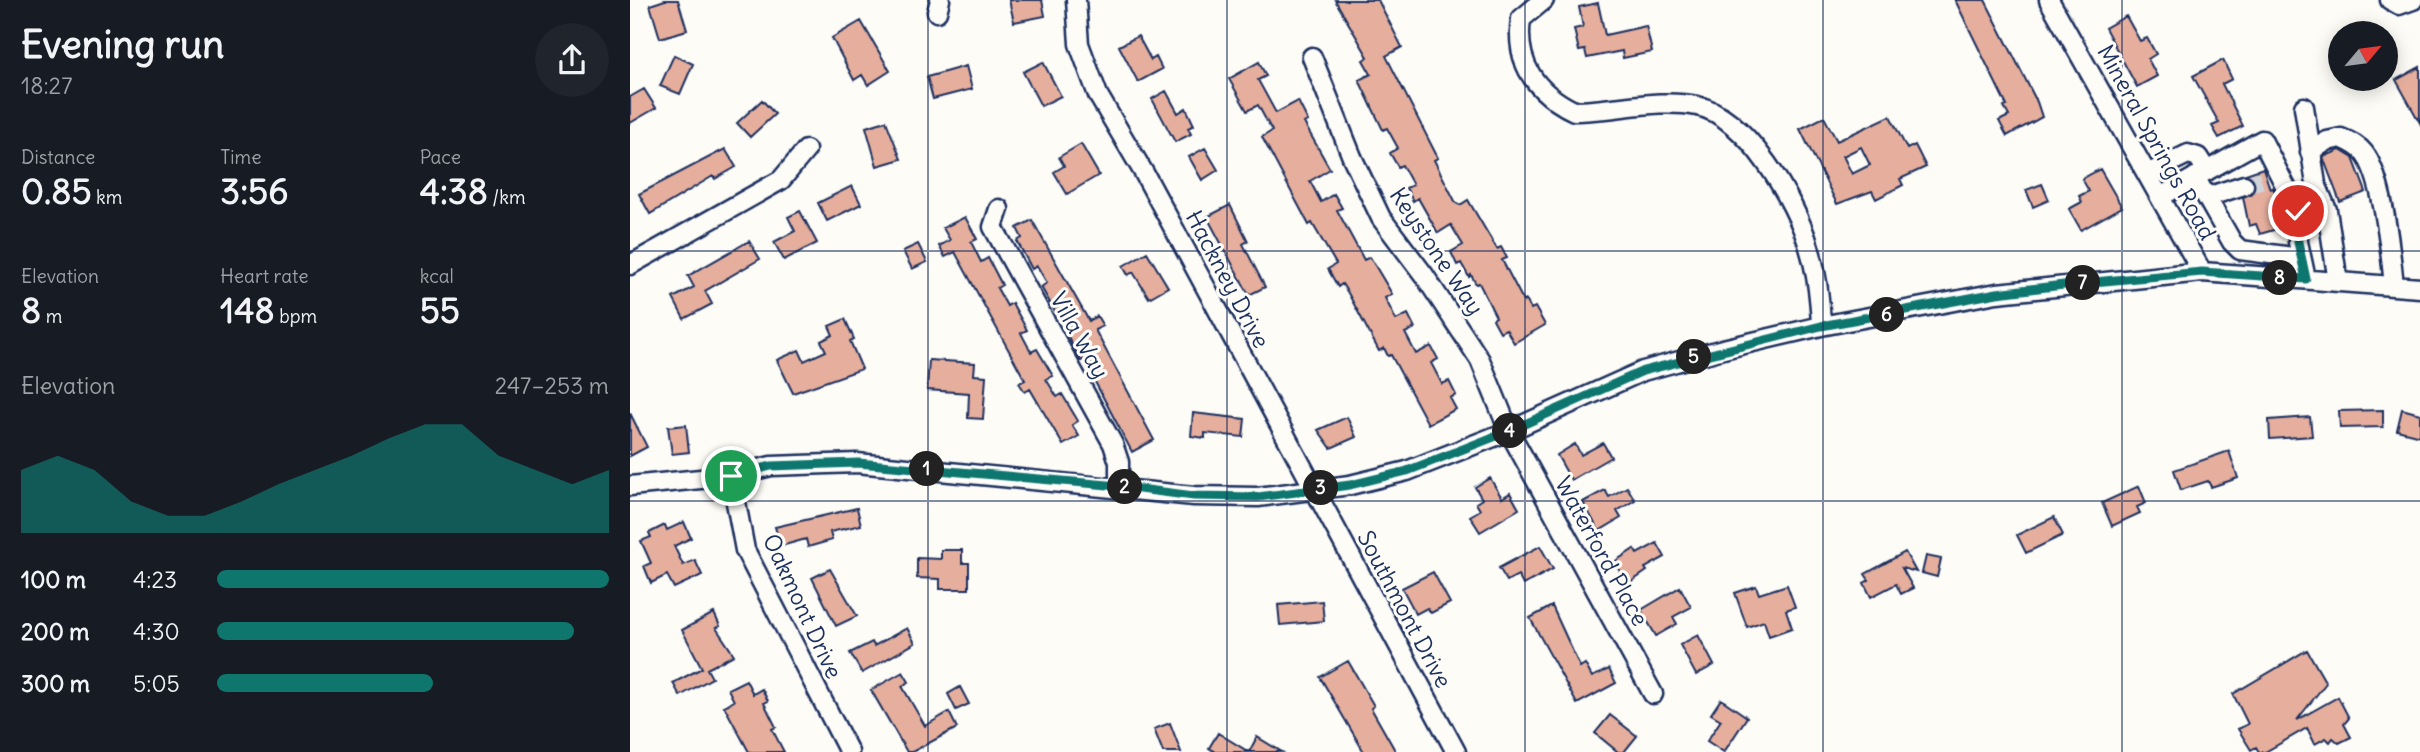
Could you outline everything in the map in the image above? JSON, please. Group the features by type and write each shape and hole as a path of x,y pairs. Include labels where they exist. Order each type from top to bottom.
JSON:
{"street":[{"name":"Hackney Drive","path":"1076,0 1079,44 1098,95 1144,173 1312,489"},
{"path":"1544,0 1521,19 1518,38 1526,69 1539,88 1556,102 1574,111 1697,106 1727,119 1752,145 1779,184 1805,237 1820,294 1821,326"},
{"name":"Mineral Springs Road","path":"2049,0 2202,272"},
{"path":"2390,0 2399,5 2413,0"},
{"name":"Keystone Way","path":"1312,57 1352,157 1381,218 1424,275 1480,360 1509,431"},
{"path":"2304,107 2316,184 2327,210 2337,282"},
{"path":"2310,152 2327,141 2342,138 2365,154 2385,217 2394,286"},
{"path":"2160,197 2262,140 2267,144 2275,176 2298,211 2301,258 2306,279"},
{"path":"630,265 781,180 806,149"},
{"path":"2147,174 2188,154 2198,157 2207,197 2232,242 2241,250 2301,258"},
{"path":"2207,197 2244,185"},
{"name":"Villa Way","path":"999,209 993,227 1113,444 1119,462 1119,486"},
{"path":"630,486 731,476 771,466 858,463 1119,486 1194,496 1258,497 1350,485 1407,471 1509,431 1643,371 1821,326 1997,293 2202,272 2420,288"},
{"name":"Waterford Place","path":"1509,431 1653,694"},
{"name":"Oakmont Drive","path":"731,476 745,550 849,752"},
{"name":"Southmont Drive","path":"1312,489 1455,752"}],"building":[{"path":"665,0 678,0 687,30 660,38 650,5"},
{"path":"1009,0 1042,0 1045,16 1014,22"},
{"path":"1335,0 1378,0 1402,47 1386,56 1438,158 1434,160 1456,203 1460,205 1468,200 1497,249 1501,247 1507,258 1502,260 1524,302 1526,300 1531,309 1535,307 1545,325 1514,343 1506,329 1500,332 1493,319 1496,317 1479,283 1476,284 1471,275 1469,277 1461,263 1457,265 1451,252 1463,245 1451,225 1438,233 1418,198 1413,201 1406,188 1413,185 1402,165 1398,167 1390,153 1398,148 1387,128 1383,130 1359,80 1371,74 1363,60 1368,57"},
{"path":"1955,0 1985,0 2042,117 2007,136 1999,121 2009,116 2004,107 2007,106"},
{"path":"1598,3 1605,35 1646,26 1652,52 1623,58 1622,51 1587,58 1585,50 1579,51 1574,29 1583,27 1579,7"},
{"path":"2126,16 2140,41 2147,38 2156,54 2148,59 2157,76 2137,87 2105,28"},
{"path":"861,21 890,71 868,85 862,75 854,80 832,38"},
{"path":"1138,36 1151,60 1156,57 1162,69 1138,82 1119,46"},
{"path":"674,55 693,64 680,94 660,86"},
{"path":"2223,60 2232,79 2222,84 2243,126 2219,138 2212,126 2219,123 2193,76"},
{"path":"1043,62 1061,96 1041,106 1023,72"},
{"path":"1259,62 1266,76 1258,80 1276,113 1298,101 1308,121 1304,123 1330,169 1310,181 1321,202 1334,194 1342,208 1337,210 1364,260 1370,257 1392,294 1385,298 1396,320 1408,314 1415,328 1405,333 1416,354 1431,346 1438,359 1431,363 1442,384 1449,381 1456,395 1450,398 1456,409 1428,424 1391,355 1388,356 1384,348 1379,351 1348,293 1342,284 1338,287 1328,269 1336,264 1312,223 1309,225 1262,137 1272,131 1258,105 1247,111 1229,79"},
{"path":"966,66 972,89 933,99 927,77"},
{"path":"2420,67 2420,123 2398,84 2398,79"},
{"path":"644,89 656,108 630,123 630,97"},
{"path":"1166,91 1178,113 1186,108 1194,125 1188,128 1191,134 1175,142 1152,99"},
{"path":"762,100 775,114 750,137 737,123"},
{"path":"1890,116 1907,149 1915,145 1926,167 1900,179 1903,185 1876,199 1872,191 1837,204 1800,129 1824,117 1837,141","holes":["1861,147 1870,165 1852,174 1843,156"]},
{"path":"886,121 901,159 877,166 866,127"},
{"path":"1081,144 1099,175 1067,194 1054,172 1064,166 1059,157"},
{"path":"1205,148 1218,170 1202,180 1189,157"},
{"path":"725,149 736,167 715,179 713,176 650,214 639,194"},
{"path":"2340,150 2353,158 2366,192 2340,202 2323,157"},
{"path":"2263,168 2270,189 2273,188 2285,210 2287,226 2260,234 2256,224 2249,226 2243,197 2252,193 2255,187 2252,177 2246,174"},
{"path":"2100,169 2122,207 2081,230 2069,209 2082,202 2079,196 2089,191 2082,179"},
{"path":"2042,184 2049,200 2033,207 2026,190"},
{"path":"852,186 861,204 827,221 818,203"},
{"path":"1230,205 1248,241 1243,244 1265,287 1249,295 1207,217"},
{"path":"800,211 817,243 784,260 774,242 795,231 788,217"},
{"path":"965,217 977,239 971,242 981,262 988,258 1002,285 997,288 1007,306 1012,303 1027,330 1021,333 1031,352 1037,349 1053,376 1046,379 1057,397 1062,394 1078,421 1072,425 1079,436 1063,445 1030,389 1025,392 1019,383 1025,380 955,252 945,257 939,246 950,240 943,228"},
{"path":"1032,220 1089,321 1097,316 1103,326 1095,330 1154,440 1132,452 1093,378 1098,375 1088,357 1081,361 1066,333 1072,330 1063,312 1057,315 1041,287 1047,283 1037,266 1032,269 1017,241 1022,238 1017,228"},
{"path":"749,241 760,259 705,291 712,304 684,319 673,298 694,287 688,276"},
{"path":"918,244 927,262 912,269 903,251"},
{"path":"1147,252 1168,287 1149,298 1133,272 1128,275 1123,266"},
{"path":"845,319 854,339 850,341 862,369 793,393 777,360 799,350 804,361 826,351 821,341 833,335 829,326"},
{"path":"929,360 975,363 974,375 986,376 983,419 968,418 969,393 927,390"},
{"path":"2402,409 2420,414 2420,436 2397,430"},
{"path":"2383,410 2383,427 2340,428 2339,411"},
{"path":"630,413 647,447 630,456"},
{"path":"1193,413 1245,419 1243,437 1205,433 1205,438 1191,436"},
{"path":"1347,417 1356,437 1331,448 1318,430"},
{"path":"2310,417 2312,436 2270,439 2269,420"},
{"path":"686,425 689,452 672,454 668,427"},
{"path":"1603,443 1611,457 1571,480 1557,455 1575,444 1581,455"},
{"path":"2229,451 2238,478 2211,487 2208,481 2181,490 2174,470"},
{"path":"1490,478 1502,498 1510,493 1519,509 1480,532 1470,516 1480,510 1476,503 1482,499 1475,487"},
{"path":"2139,486 2146,503 2137,507 2140,513 2112,526 2102,503"},
{"path":"1627,487 1635,500 1617,511 1621,518 1599,531 1583,502 1605,490 1609,497"},
{"path":"857,508 861,525 830,532 832,540 808,547 806,539 781,546 775,527"},
{"path":"2054,517 2063,535 2026,553 2017,535"},
{"path":"684,522 691,538 674,546 683,565 695,560 702,575 674,588 667,575 651,583 644,566 651,563 641,541 651,537 649,533 665,525 667,530"},
{"path":"1657,543 1665,557 1645,568 1647,571 1628,584 1614,562 1634,549 1637,554"},
{"path":"1540,546 1553,569 1523,585 1518,575 1507,581 1499,568"},
{"path":"941,550 962,550 962,563 969,563 969,589 940,589 940,579 917,578 917,558 941,559"},
{"path":"1905,552 1916,572 1902,568 1913,588 1901,594 1896,584 1871,597 1864,583 1869,580 1865,574"},
{"path":"1926,556 1941,559 1937,577 1922,573"},
{"path":"830,569 857,616 836,626 812,578"},
{"path":"1433,572 1450,603 1431,613 1427,608 1416,614 1402,588"},
{"path":"1787,585 1795,607 1786,610 1792,628 1769,636 1764,621 1747,627 1735,593 1756,586 1759,594"},
{"path":"1680,587 1691,607 1673,617 1677,624 1656,636 1641,610"},
{"path":"1322,601 1324,621 1280,625 1278,605"},
{"path":"1552,606 1580,667 1585,664 1592,677 1609,669 1616,683 1577,704 1530,618"},
{"path":"714,613 720,626 716,628 734,655 707,669 712,678 680,696 673,683 702,668 682,630"},
{"path":"907,628 915,643 862,673 850,653 872,642 874,646"},
{"path":"1698,635 1714,665 1696,675 1680,645"},
{"path":"2307,650 2326,683 2297,720 2338,697 2349,718 2344,724 2351,737 2339,743 2333,738 2330,742 2326,738 2315,744 2307,728 2265,752 2259,752 2256,747 2251,750 2238,729 2248,724 2233,694"},
{"path":"1348,661 1396,752 1364,752 1320,677"},
{"path":"903,672 909,682 902,686 925,726 949,712 957,728 912,752 907,752 871,690"},
{"path":"746,680 753,694 762,689 768,701 764,703 776,727 772,729 784,752 749,752 724,706 734,701 728,689"},
{"path":"960,687 969,704 956,710 948,694"},
{"path":"1721,699 1747,717 1724,752 1707,741 1721,720 1711,714"},
{"path":"1610,715 1637,736 1624,752 1618,752 1595,733"},
{"path":"1170,723 1181,752 1163,752 1154,729"},
{"path":"1218,733 1249,752 1215,752 1209,748"},
{"path":"1257,737 1282,752 1249,752"}],"tunnel":[{"path":"2244,185 2267,178"}],"route":[{"path":"731,476 771,466 858,463 1108,485 1194,496 1258,497 1350,485 1407,471 1509,431 1643,371 1821,326 1997,293 2072,284 2202,272 2306,279 2298,242 2298,211"}]}
